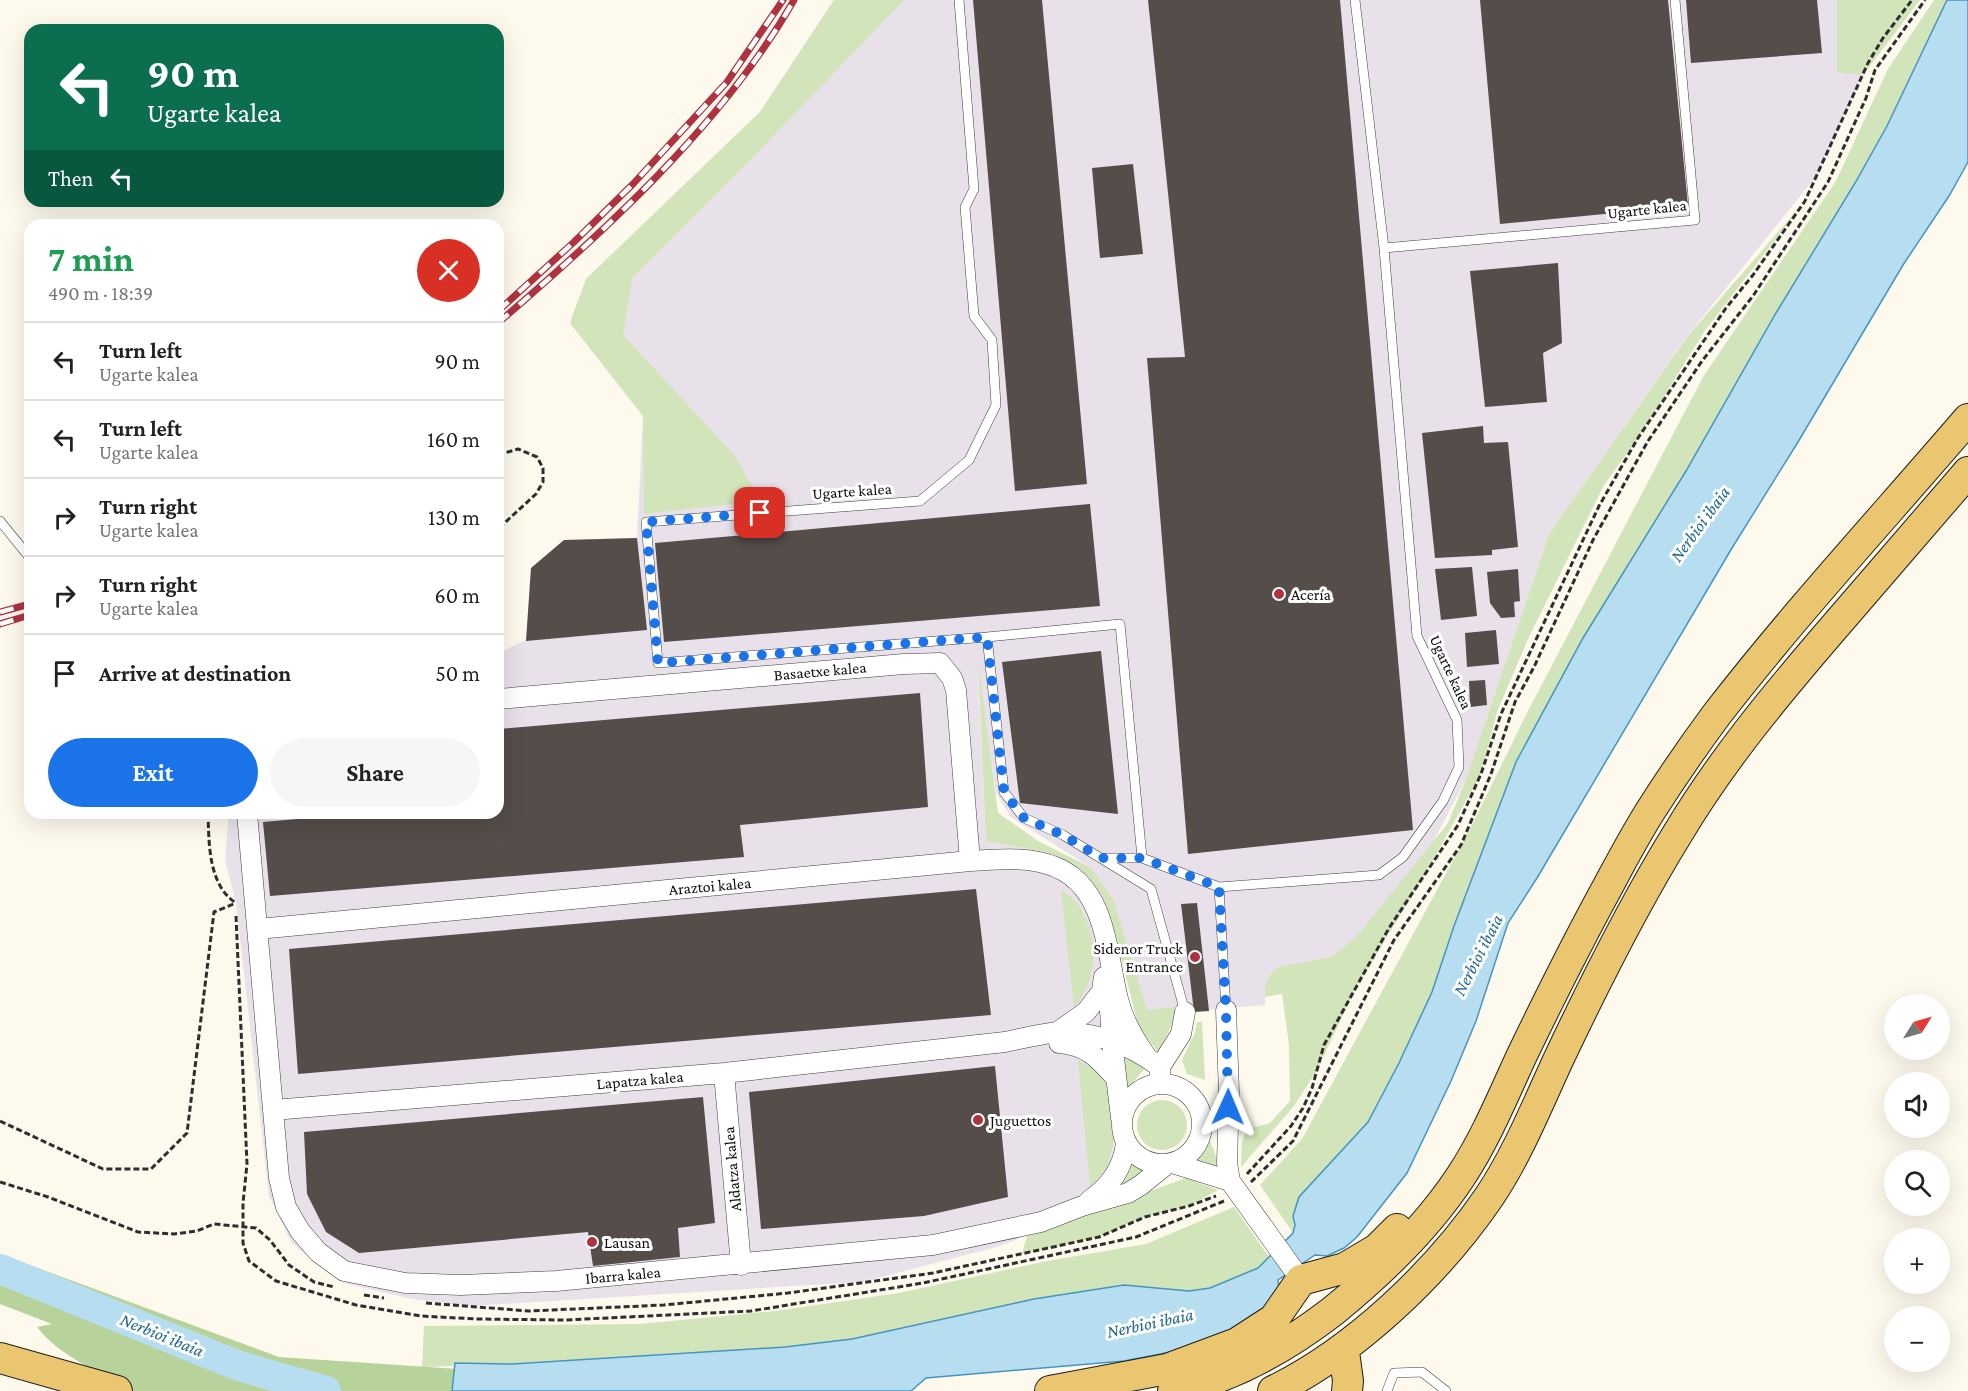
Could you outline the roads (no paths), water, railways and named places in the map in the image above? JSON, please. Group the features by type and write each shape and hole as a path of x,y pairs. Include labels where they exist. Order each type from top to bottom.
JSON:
{"main road":[{"path":"1173,1391 1189,1388 1240,1369 1299,1337 1380,1271 1407,1244 1461,1176 1483,1138 1582,934 1649,813 1715,717 1754,668 1968,419"},
{"path":"1273,1391 1319,1366 1404,1297 1462,1233 1490,1196 1613,950 1678,832 1743,738 1780,690 1968,472"},
{"path":"1050,1391 1167,1369 1237,1343 1274,1319 1301,1280 1345,1268 1377,1250 1399,1228 1427,1192 1457,1147 1524,1023 1615,874"},
{"path":"1301,1280 1321,1308"},
{"path":"1344,1352 1347,1391"},
{"path":"0,1358 117,1391"},
{"path":"0,1364 68,1391"}],"street":[{"name":"Basaetxe kalea","path":"504,698 904,664 940,663 952,678 956,690 970,861"},
{"path":"248,819 258,929"},
{"name":"Araztoi kalea","path":"258,929 970,861 1026,860 1059,868 1087,892 1097,908 1109,954"},
{"name":"Ibarra kalea","path":"258,929 279,1178 286,1207 300,1231 318,1252 344,1271 405,1283 461,1285 556,1281 933,1245 1041,1222 1082,1206 1128,1193 1170,1163"},
{"path":"1109,954 1123,1016 1155,1069"},
{"path":"1056,1033 1086,1012 1102,991 1109,954"},
{"path":"1109,954 1112,1041 1122,1132 1126,1143 1143,1160 1155,1164 1170,1163 1229,1172"},
{"path":"1226,1010 1229,1172"},
{"path":"1122,1120 1124,1109 1130,1099 1149,1086 1155,1069 1181,1034 1185,1012"},
{"path":"1005,1042 1056,1033 1094,1035 1112,1041 1155,1069 1174,1086 1186,1092 1195,1102 1211,1131 1229,1172 1250,1209 1301,1280"},
{"path":"1005,1042 1061,1043 1080,1046 1097,1057 1116,1078"},
{"name":"Lapatza kalea","path":"273,1110 724,1073 1005,1042"},
{"name":"Aldatza kalea","path":"724,1073 741,1265"},
{"path":"1170,1163 1183,1158 1192,1150 1200,1133 1201,1115"},
{"name":"Ibarra kalea","path":"1082,1206 1112,1181 1124,1157 1126,1143"}],"lane":[{"name":"Ugarte kalea","path":"959,0 974,189 965,207 974,316 992,340 996,405 969,460 920,501 646,522 658,663 1120,624 1142,858"},
{"name":"Ugarte kalea","path":"1101,858 1142,858 1219,887 1379,875 1403,857 1443,801 1459,767 1457,720 1417,636 1383,248 1355,0"},
{"name":"Ugarte kalea","path":"1383,248 1695,220 1675,0"},
{"path":"0,521 24,551"},
{"path":"987,637 1004,792 1024,818 1063,835 1152,890 1185,1012"},
{"path":"1219,887 1226,1010"},
{"path":"1387,1391 1394,1373 1422,1372 1446,1391"}],"water":[{"path":"1947,0 1968,0 1968,162 1949,196 1903,265 1508,923 1476,1021 1451,1081 1407,1173 1357,1237 1344,1248 1327,1256 1315,1255 1278,1280 1279,1288 1262,1317 1186,1349 1124,1361 926,1378 911,1391 452,1391 455,1363 512,1364 785,1347 852,1339 1034,1299 1124,1285 1189,1291 1210,1288 1258,1268 1293,1233 1295,1225 1293,1216 1299,1197 1368,1122 1432,992 1454,926 1516,762 1583,638 1686,471 1776,313 1855,183 1887,126"}],"waterway":[{"name":"Nerbioi ibaia","path":"0,1269 239,1366 326,1391"}],"railway":[{"path":"504,306 633,184 727,82 783,0"},
{"path":"504,318 660,174 733,90 766,45 794,0"},
{"path":"0,612 24,606"},
{"path":"0,624 24,617"}],"place":[{"name":"Acería","path":"1279,594"},
{"name":"Sidenor Truck Entrance","path":"1195,957"},
{"name":"Juguettos","path":"978,1120"},
{"name":"Lausan","path":"592,1242"}]}
